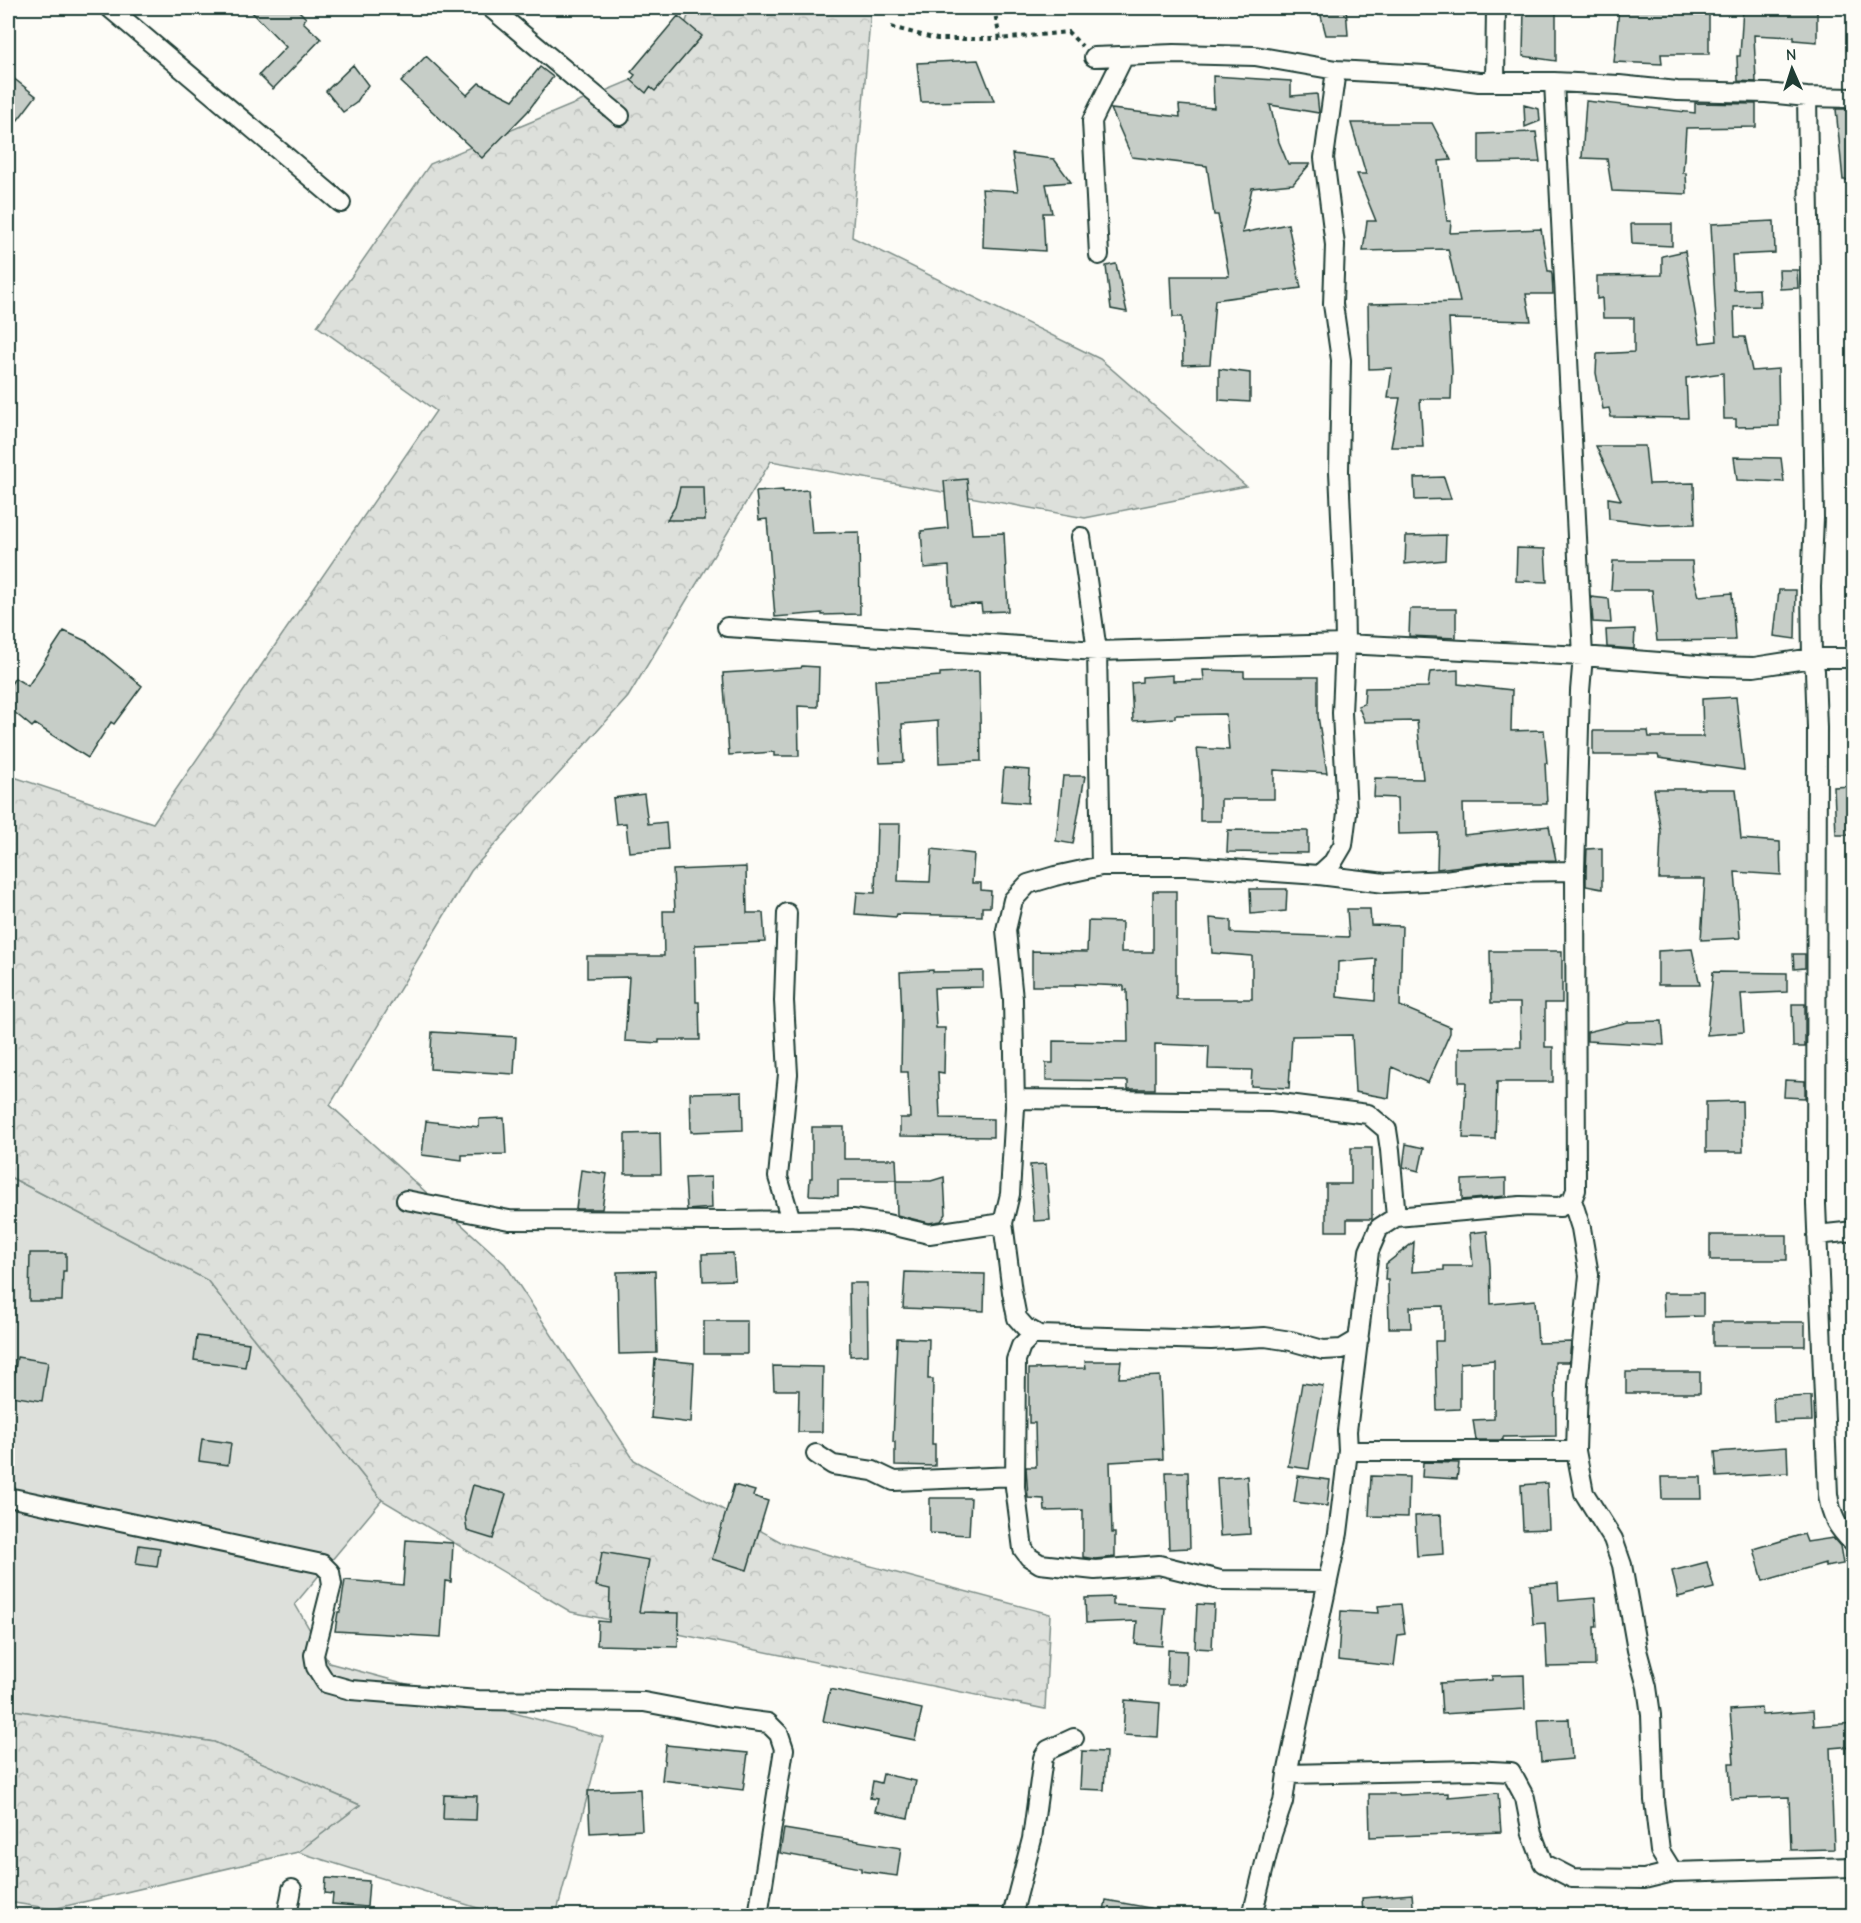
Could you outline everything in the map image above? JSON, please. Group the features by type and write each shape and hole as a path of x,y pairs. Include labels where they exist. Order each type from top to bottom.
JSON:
{"street":[{"path":"110,8 341,203"},
{"path":"491,8 620,116"},
{"path":"1495,82 1496,8"},
{"path":"1094,57 1174,54 1255,56 1336,70 1495,82 1554,82 1677,91 1854,98"},
{"path":"1099,255 1092,121 1124,56"},
{"path":"1319,875 1333,862 1343,845 1347,813 1342,713 1345,644 1339,471 1341,360 1333,304 1335,245 1324,158 1336,70"},
{"path":"1252,1916 1272,1834 1283,1802 1338,1533 1348,1451 1347,1431 1369,1251 1379,1228 1396,1217 1520,1206 1560,1207 1572,1200 1576,1190 1575,871 1583,656 1554,82"},
{"path":"1807,97 1814,518 1811,587 1812,658 1815,671 1817,728 1817,1235 1828,1494 1831,1513 1841,1532 1854,1544"},
{"path":"1081,537 1096,651 1101,866"},
{"path":"727,627 1096,651 1345,644 1754,667 1812,658 1854,658"},
{"path":"1359,1339 1342,1350 1323,1350 1265,1337 1211,1340 1039,1335 1025,1328 1017,1318 1003,1223 1010,1194 1015,1099 1013,999 1006,930 1013,900 1028,884 1101,866 1187,866 1319,875 1385,883 1445,880 1502,872 1575,871"},
{"path":"787,913 784,1000 788,1074 778,1177 791,1220"},
{"path":"1015,1099 1272,1102 1368,1114 1387,1130 1396,1217"},
{"path":"406,1200 509,1220 853,1219 888,1224 928,1234 1003,1223"},
{"path":"1572,1200 1581,1228 1589,1275 1578,1384 1576,1451 1584,1493 1613,1539 1622,1565 1651,1715 1654,1800 1660,1851 1673,1872"},
{"path":"1817,1235 1854,1232"},
{"path":"1034,1333 1021,1346 1016,1360 1015,1476 1023,1549 1029,1557 1040,1564 1095,1570 1159,1565 1220,1580 1328,1581"},
{"path":"1348,1451 1576,1451"},
{"path":"816,1454 833,1465 873,1471 894,1481 1015,1476"},
{"path":"8,1497 322,1563 330,1572 332,1584 314,1655 316,1667 326,1683 351,1690 478,1700 644,1702 768,1723 779,1734 784,1749 758,1916"},
{"path":"1012,1916 1032,1839 1043,1758 1048,1750 1074,1738"},
{"path":"1287,1774 1473,1770 1511,1772 1525,1798 1532,1834 1543,1863 1572,1878 1644,1879 1673,1872 1854,1867"},
{"path":"287,1916 292,1889"}],"path":[{"path":"994,8 1000,39"},
{"path":"891,27 938,39 1000,39 1068,32 1094,57"}],"green space":[{"path":"691,8 871,8 852,237 1100,359 1246,486 1085,518 771,461 628,697 471,871 330,1105 505,1264 634,1460 781,1542 1050,1614 1045,1709 571,1612 382,1500 207,1280 8,1176 8,775 153,823 436,411 317,326 430,164 670,64"},
{"path":"8,1176 207,1280 382,1500 295,1604 329,1663 603,1737 556,1915 500,1915 298,1852 360,1805 214,1742 8,1709"},
{"path":"8,1709 214,1742 360,1805 298,1852 53,1909 8,1902"}],"building":[{"path":"248,8 296,8 306,18 303,22 321,39 273,89 259,75 286,47"},
{"path":"1319,8 1346,8 1348,35 1326,35"},
{"path":"1524,8 1556,8 1556,61 1523,56"},
{"path":"1619,8 1709,8 1709,54 1661,54 1662,64 1614,62"},
{"path":"1743,8 1817,8 1817,42 1794,40 1794,37 1754,35 1756,82 1738,81 1737,56 1740,56"},
{"path":"678,16 702,36 655,91 650,87 646,93 631,80 635,75 631,72"},
{"path":"426,56 467,95 479,83 513,100 540,67 553,77 528,111 482,158 401,82"},
{"path":"978,60 994,101 921,102 917,63"},
{"path":"353,65 368,85 356,103 343,112 326,91"},
{"path":"8,74 36,96 8,133"},
{"path":"1213,76 1291,81 1291,96 1317,94 1319,113 1270,105 1279,142 1288,164 1310,164 1293,184 1252,188 1242,233 1288,224 1301,288 1215,300 1210,364 1183,365 1182,317 1173,317 1171,276 1229,276 1218,215 1214,215 1207,166 1132,157 1111,109 1180,117 1179,105 1214,108"},
{"path":"1586,101 1695,113 1695,103 1756,104 1756,127 1686,128 1683,173 1686,173 1687,194 1612,191 1607,159 1582,158"},
{"path":"1524,105 1539,109 1540,121 1525,127"},
{"path":"1836,109 1854,109 1854,180 1843,180"},
{"path":"1351,123 1432,123 1451,160 1439,161 1447,221 1451,221 1450,233 1541,229 1548,271 1552,274 1553,294 1526,294 1531,321 1449,319 1451,399 1420,399 1423,447 1391,447 1400,398 1388,398 1392,368 1369,369 1368,304 1460,302 1448,249 1363,251 1367,221 1376,221 1357,174 1366,174"},
{"path":"1536,132 1540,162 1479,163 1479,134"},
{"path":"1012,154 1054,159 1071,182 1046,184 1052,213 1043,213 1045,251 983,247 982,189 1018,191"},
{"path":"1774,221 1775,253 1732,255 1734,290 1759,289 1760,306 1734,307 1735,337 1745,337 1752,371 1778,369 1779,426 1736,427 1736,419 1724,419 1723,373 1686,378 1688,418 1611,417 1609,408 1603,409 1596,373 1597,354 1634,352 1634,318 1603,318 1602,298 1597,299 1597,276 1662,275 1662,256 1685,251 1700,343 1717,341 1711,224"},
{"path":"1631,224 1672,224 1672,246 1632,244"},
{"path":"1116,264 1127,312 1111,309 1106,266"},
{"path":"1779,270 1797,270 1798,288 1780,289"},
{"path":"1219,369 1250,373 1250,402 1219,400"},
{"path":"1596,446 1645,446 1649,484 1694,483 1695,524 1659,525 1609,519 1608,498 1621,500"},
{"path":"1734,457 1781,458 1784,482 1737,480"},
{"path":"1444,477 1451,499 1415,500 1414,478"},
{"path":"967,479 972,534 1004,533 1008,611 982,612 981,604 951,605 949,566 924,568 921,531 948,528 944,481"},
{"path":"680,487 704,487 705,520 667,520 675,507"},
{"path":"783,490 783,492 808,490 812,533 859,532 860,614 822,615 822,613 775,617 767,519 759,520 756,492"},
{"path":"1446,535 1445,560 1405,564 1406,536"},
{"path":"1517,548 1545,549 1547,582 1516,581"},
{"path":"1613,561 1692,561 1699,596 1732,593 1735,640 1657,641 1652,590 1611,590"},
{"path":"1779,590 1796,590 1795,639 1774,636"},
{"path":"1591,597 1609,599 1611,623 1593,622"},
{"path":"1410,609 1456,609 1456,638 1409,636"},
{"path":"1635,629 1634,649 1607,647 1606,630"},
{"path":"64,631 88,642 142,686 114,724 111,722 88,758 35,724 32,727 8,707 8,688 15,678 28,686"},
{"path":"802,666 819,667 818,707 798,706 799,756 774,756 774,752 729,755 723,673 801,668"},
{"path":"1203,670 1244,671 1244,677 1318,677 1318,716 1327,773 1274,770 1274,799 1221,799 1221,821 1200,821 1200,775 1197,748 1229,750 1226,714 1175,715 1175,718 1133,721 1131,683 1142,682 1142,677 1173,675 1173,681 1204,680"},
{"path":"1458,670 1458,684 1512,690 1511,731 1544,730 1547,763 1545,763 1547,804 1463,804 1464,835 1549,826 1556,860 1502,861 1437,869 1438,833 1398,834 1397,798 1374,797 1375,778 1423,779 1417,721 1365,722 1358,706 1364,704 1365,688 1428,687 1430,672"},
{"path":"979,671 981,761 939,763 938,721 902,724 904,762 880,763 875,680"},
{"path":"1736,697 1744,770 1659,758 1658,755 1593,755 1593,731 1648,731 1649,737 1703,737 1702,699"},
{"path":"1004,768 1030,770 1028,803 1001,801"},
{"path":"1063,776 1085,776 1073,844 1056,841"},
{"path":"1854,786 1854,835 1836,835 1834,787"},
{"path":"1654,789 1736,789 1741,839 1780,842 1781,875 1735,872 1740,938 1701,940 1705,879 1659,879 1661,832"},
{"path":"644,794 648,824 666,822 668,849 629,852 626,823 616,824 613,798"},
{"path":"877,824 900,824 898,881 930,882 932,849 974,854 972,883 981,883 981,890 991,891 990,907 982,907 982,916 897,914 896,917 855,914 857,892 875,893"},
{"path":"1228,830 1308,831 1308,853 1227,852"},
{"path":"1602,848 1602,889 1586,886 1587,849"},
{"path":"746,867 747,913 763,913 765,942 695,945 696,1002 699,1002 700,1040 659,1040 659,1043 625,1041 629,977 587,978 587,956 664,956 663,911 675,911 673,870"},
{"path":"1250,889 1287,889 1286,911 1251,914"},
{"path":"1153,891 1176,891 1176,999 1252,999 1252,956 1212,953 1210,918 1231,920 1231,933 1349,937 1347,909 1370,909 1371,925 1402,926 1400,1006 1450,1027 1450,1033 1428,1083 1392,1067 1389,1098 1355,1092 1352,1035 1292,1036 1289,1088 1251,1086 1252,1070 1208,1069 1209,1046 1155,1044 1155,1089 1128,1089 1128,1081 1046,1080 1046,1063 1053,1063 1053,1041 1128,1042 1127,990 1124,990 1124,986 1075,984 1075,986 1032,986 1032,951 1087,952 1088,921 1122,922 1121,952 1153,952","holes":["1376,959 1375,1001 1337,997 1338,962"]},
{"path":"1692,949 1700,985 1658,985 1658,951"},
{"path":"1490,951 1562,951 1562,1003 1545,1003 1545,1047 1553,1047 1553,1082 1497,1082 1495,1139 1463,1138 1466,1082 1459,1082 1459,1048 1521,1047 1520,1003 1491,1003"},
{"path":"1793,954 1805,954 1805,968 1794,969"},
{"path":"933,970 933,972 983,971 983,987 934,988 936,1028 945,1028 944,1073 938,1072 940,1118 993,1119 993,1137 900,1136 900,1118 910,1118 908,1072 901,1072 900,972"},
{"path":"1713,972 1787,973 1787,992 1741,994 1744,1032 1707,1035"},
{"path":"1792,1004 1805,1004 1805,1047 1793,1047"},
{"path":"1662,1021 1664,1045 1587,1041 1587,1032 1628,1022"},
{"path":"432,1032 516,1037 514,1074 430,1069"},
{"path":"1785,1080 1805,1081 1805,1098 1784,1097"},
{"path":"742,1092 743,1130 691,1132 690,1093"},
{"path":"1742,1101 1743,1152 1706,1152 1706,1102"},
{"path":"504,1118 506,1154 462,1155 462,1160 422,1155 426,1121 479,1127 479,1119"},
{"path":"812,1127 844,1127 844,1159 896,1159 897,1180 838,1180 838,1196 809,1195 810,1178 812,1178"},
{"path":"660,1133 661,1174 625,1174 625,1134"},
{"path":"1406,1144 1424,1148 1419,1171 1403,1167"},
{"path":"1351,1148 1372,1148 1372,1219 1347,1219 1347,1231 1326,1231 1326,1184 1351,1184"},
{"path":"1046,1164 1050,1220 1034,1221 1030,1165"},
{"path":"581,1170 607,1174 602,1209 576,1209"},
{"path":"711,1177 712,1208 687,1210 685,1178"},
{"path":"944,1177 946,1214 941,1221 929,1223 897,1215 896,1181 931,1181"},
{"path":"1506,1178 1506,1196 1462,1200 1462,1180"},
{"path":"1487,1231 1491,1304 1535,1300 1538,1343 1571,1342 1569,1362 1555,1362 1556,1436 1476,1440 1473,1420 1494,1419 1494,1360 1460,1363 1460,1409 1437,1410 1435,1341 1443,1341 1443,1306 1410,1307 1411,1328 1389,1328 1386,1264 1414,1242 1412,1272 1444,1270 1444,1266 1473,1266 1470,1233"},
{"path":"1710,1235 1787,1235 1787,1260 1710,1260"},
{"path":"30,1253 66,1253 62,1301 29,1301"},
{"path":"733,1253 735,1280 703,1281 702,1254"},
{"path":"655,1271 657,1353 619,1354 617,1272"},
{"path":"905,1272 985,1274 984,1311 903,1308"},
{"path":"849,1283 867,1283 868,1355 850,1356"},
{"path":"1663,1293 1703,1293 1703,1316 1664,1317"},
{"path":"704,1321 747,1321 747,1354 704,1354"},
{"path":"1713,1322 1805,1322 1805,1346 1713,1346"},
{"path":"197,1336 249,1343 245,1367 194,1360"},
{"path":"897,1338 929,1339 928,1379 933,1379 932,1444 935,1444 935,1466 895,1465 895,1442 893,1442"},
{"path":"17,1357 48,1362 42,1401 11,1396"},
{"path":"655,1359 694,1363 691,1423 651,1418"},
{"path":"1085,1361 1121,1361 1119,1378 1160,1376 1163,1459 1110,1462 1115,1557 1095,1559 1083,1557 1083,1510 1045,1511 1044,1499 1028,1498 1026,1467 1036,1467 1035,1423 1029,1423 1029,1369 1086,1368"},
{"path":"773,1366 823,1367 822,1432 798,1432 799,1390 774,1390"},
{"path":"1626,1372 1700,1372 1700,1393 1626,1393"},
{"path":"1302,1383 1323,1386 1309,1469 1288,1466"},
{"path":"1811,1396 1812,1421 1774,1422 1773,1398"},
{"path":"202,1439 231,1443 228,1465 199,1461"},
{"path":"1787,1447 1788,1473 1717,1477 1715,1452"},
{"path":"1423,1462 1459,1463 1457,1479 1422,1477"},
{"path":"1166,1472 1188,1472 1190,1548 1169,1549"},
{"path":"1247,1476 1250,1534 1220,1536 1217,1478"},
{"path":"1298,1476 1330,1480 1327,1506 1294,1502"},
{"path":"1371,1476 1409,1477 1408,1517 1369,1516"},
{"path":"1661,1477 1701,1477 1702,1499 1662,1499"},
{"path":"1547,1483 1549,1529 1523,1530 1521,1485"},
{"path":"473,1485 506,1494 493,1539 467,1531 465,1515"},
{"path":"734,1485 755,1491 753,1496 768,1501 747,1570 712,1559"},
{"path":"930,1498 971,1498 969,1535 930,1533"},
{"path":"1441,1515 1443,1554 1417,1556 1415,1516"},
{"path":"1804,1534 1807,1542 1833,1538 1840,1546 1843,1564 1825,1567 1825,1563 1763,1581 1754,1549"},
{"path":"406,1540 453,1543 451,1582 445,1581 441,1637 335,1631 345,1580 403,1585"},
{"path":"139,1545 160,1548 157,1567 136,1564"},
{"path":"602,1552 649,1560 639,1612 679,1613 678,1647 597,1645 598,1621 609,1622 610,1589 596,1586"},
{"path":"1707,1562 1714,1588 1678,1597 1672,1571"},
{"path":"1558,1583 1559,1601 1595,1598 1597,1627 1594,1627 1595,1666 1547,1667 1545,1623 1533,1624 1530,1585"},
{"path":"1113,1597 1113,1605 1165,1608 1162,1646 1135,1644 1137,1621 1086,1623 1085,1598"},
{"path":"1197,1604 1214,1605 1212,1649 1195,1648"},
{"path":"1401,1604 1405,1634 1398,1635 1394,1666 1338,1660 1341,1611 1379,1613 1378,1606"},
{"path":"1168,1650 1187,1651 1186,1684 1167,1684"},
{"path":"1524,1675 1525,1709 1442,1714 1440,1683 1492,1680 1492,1676"},
{"path":"830,1689 922,1709 915,1740 823,1721"},
{"path":"1125,1700 1160,1703 1158,1737 1123,1735"},
{"path":"1761,1708 1762,1715 1813,1711 1814,1726 1854,1723 1854,1746 1830,1748 1834,1849 1791,1850 1789,1797 1731,1799 1729,1763 1734,1763 1730,1710"},
{"path":"1569,1719 1572,1759 1541,1762 1538,1720"},
{"path":"666,1745 748,1753 743,1790 662,1780"},
{"path":"1082,1751 1106,1752 1104,1790 1080,1789"},
{"path":"883,1774 916,1781 908,1818 875,1811 878,1799 870,1798 873,1781 881,1783"},
{"path":"640,1789 642,1830 590,1833 588,1791"},
{"path":"1448,1793 1448,1797 1498,1793 1501,1832 1370,1837 1369,1794"},
{"path":"444,1795 477,1796 476,1820 443,1819"},
{"path":"784,1829 901,1848 897,1876 861,1871 861,1868 780,1853"},
{"path":"326,1878 369,1881 367,1907 332,1904 333,1894 325,1893"},
{"path":"1412,1894 1414,1916 1363,1916 1362,1898"},
{"path":"1106,1900 1150,1908 1149,1916 1103,1916"}]}
